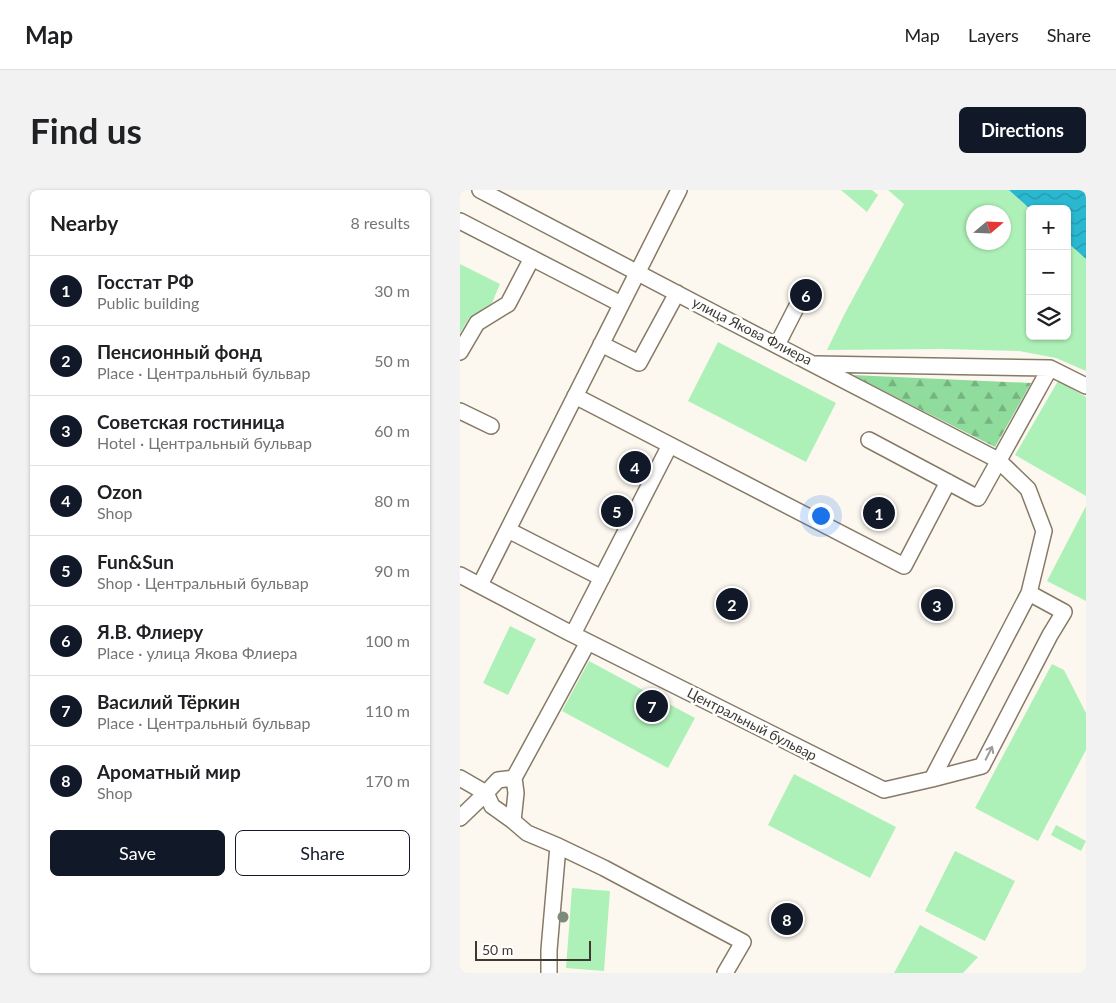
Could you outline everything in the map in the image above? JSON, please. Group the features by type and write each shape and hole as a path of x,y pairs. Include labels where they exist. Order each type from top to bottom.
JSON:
{"street":[{"name":"улица Якова Флиера","path":"480,190 812,364 1050,368"},
{"path":"480,585 679,190"},
{"path":"460,221 621,304"},
{"path":"460,352 477,323 508,304 532,258"},
{"path":"601,344 640,364 677,293"},
{"path":"777,345 798,304"},
{"path":"812,364 998,460 1028,489 1044,531 1029,592 932,779"},
{"path":"870,440 978,498 1050,368 1086,386"},
{"path":"575,396 904,566 948,482"},
{"path":"460,411 491,426"},
{"path":"574,634 670,445"},
{"path":"508,530 602,578"},
{"name":"Центральный бульвар","path":"460,575 588,642 884,790 932,779"},
{"path":"932,779 982,766 1050,635 1064,612 1029,592"},
{"path":"513,821 516,793 514,778 588,642"},
{"path":"460,778 486,793 492,806 526,832 604,868 743,942 725,973"},
{"path":"460,818 498,780 514,778"},
{"path":"549,973 549,950 558,846"}],"green space":[{"path":"841,190 872,190 878,195 867,212"},
{"path":"888,190 1009,190 1026,205 1026,340 1071,340 1071,246 1086,259 1086,371 1056,358 1019,351 945,349 827,350 904,204"},
{"path":"460,264 500,284 492,303 469,318 460,333"},
{"path":"718,342 836,403 806,462 688,401"},
{"path":"852,375 1031,383 995,447"},
{"path":"1058,381 1086,397 1086,496 1015,455"},
{"path":"1086,506 1086,601 1047,581"},
{"path":"510,626 536,639 508,695 483,683"},
{"path":"589,661 695,718 668,768 562,711"},
{"path":"1052,664 1064,670 1086,713 1086,750 1038,841 975,808"},
{"path":"794,774 896,827 870,878 768,825"},
{"path":"1056,825 1086,841 1081,851 1051,835"},
{"path":"955,851 1015,881 985,941 925,911"},
{"path":"572,888 610,891 604,971 566,968"},
{"path":"920,925 978,957 963,973 894,973"}],"water":[{"path":"1009,190 1086,190 1086,259 1071,246 1071,205 1026,205"}],"place":[{"name":"Я.В. Флиеру","path":"806,295"},
{"name":"Ozon","path":"635,467"},
{"name":"Fun&Sun","path":"617,511"},
{"name":"Госстат РФ","path":"879,513"},
{"name":"Пенсионный фонд","path":"732,604"},
{"name":"Советская гостиница","path":"937,605"},
{"name":"Василий Тёркин","path":"652,706"},
{"name":"Ароматный мир","path":"787,919"}]}
